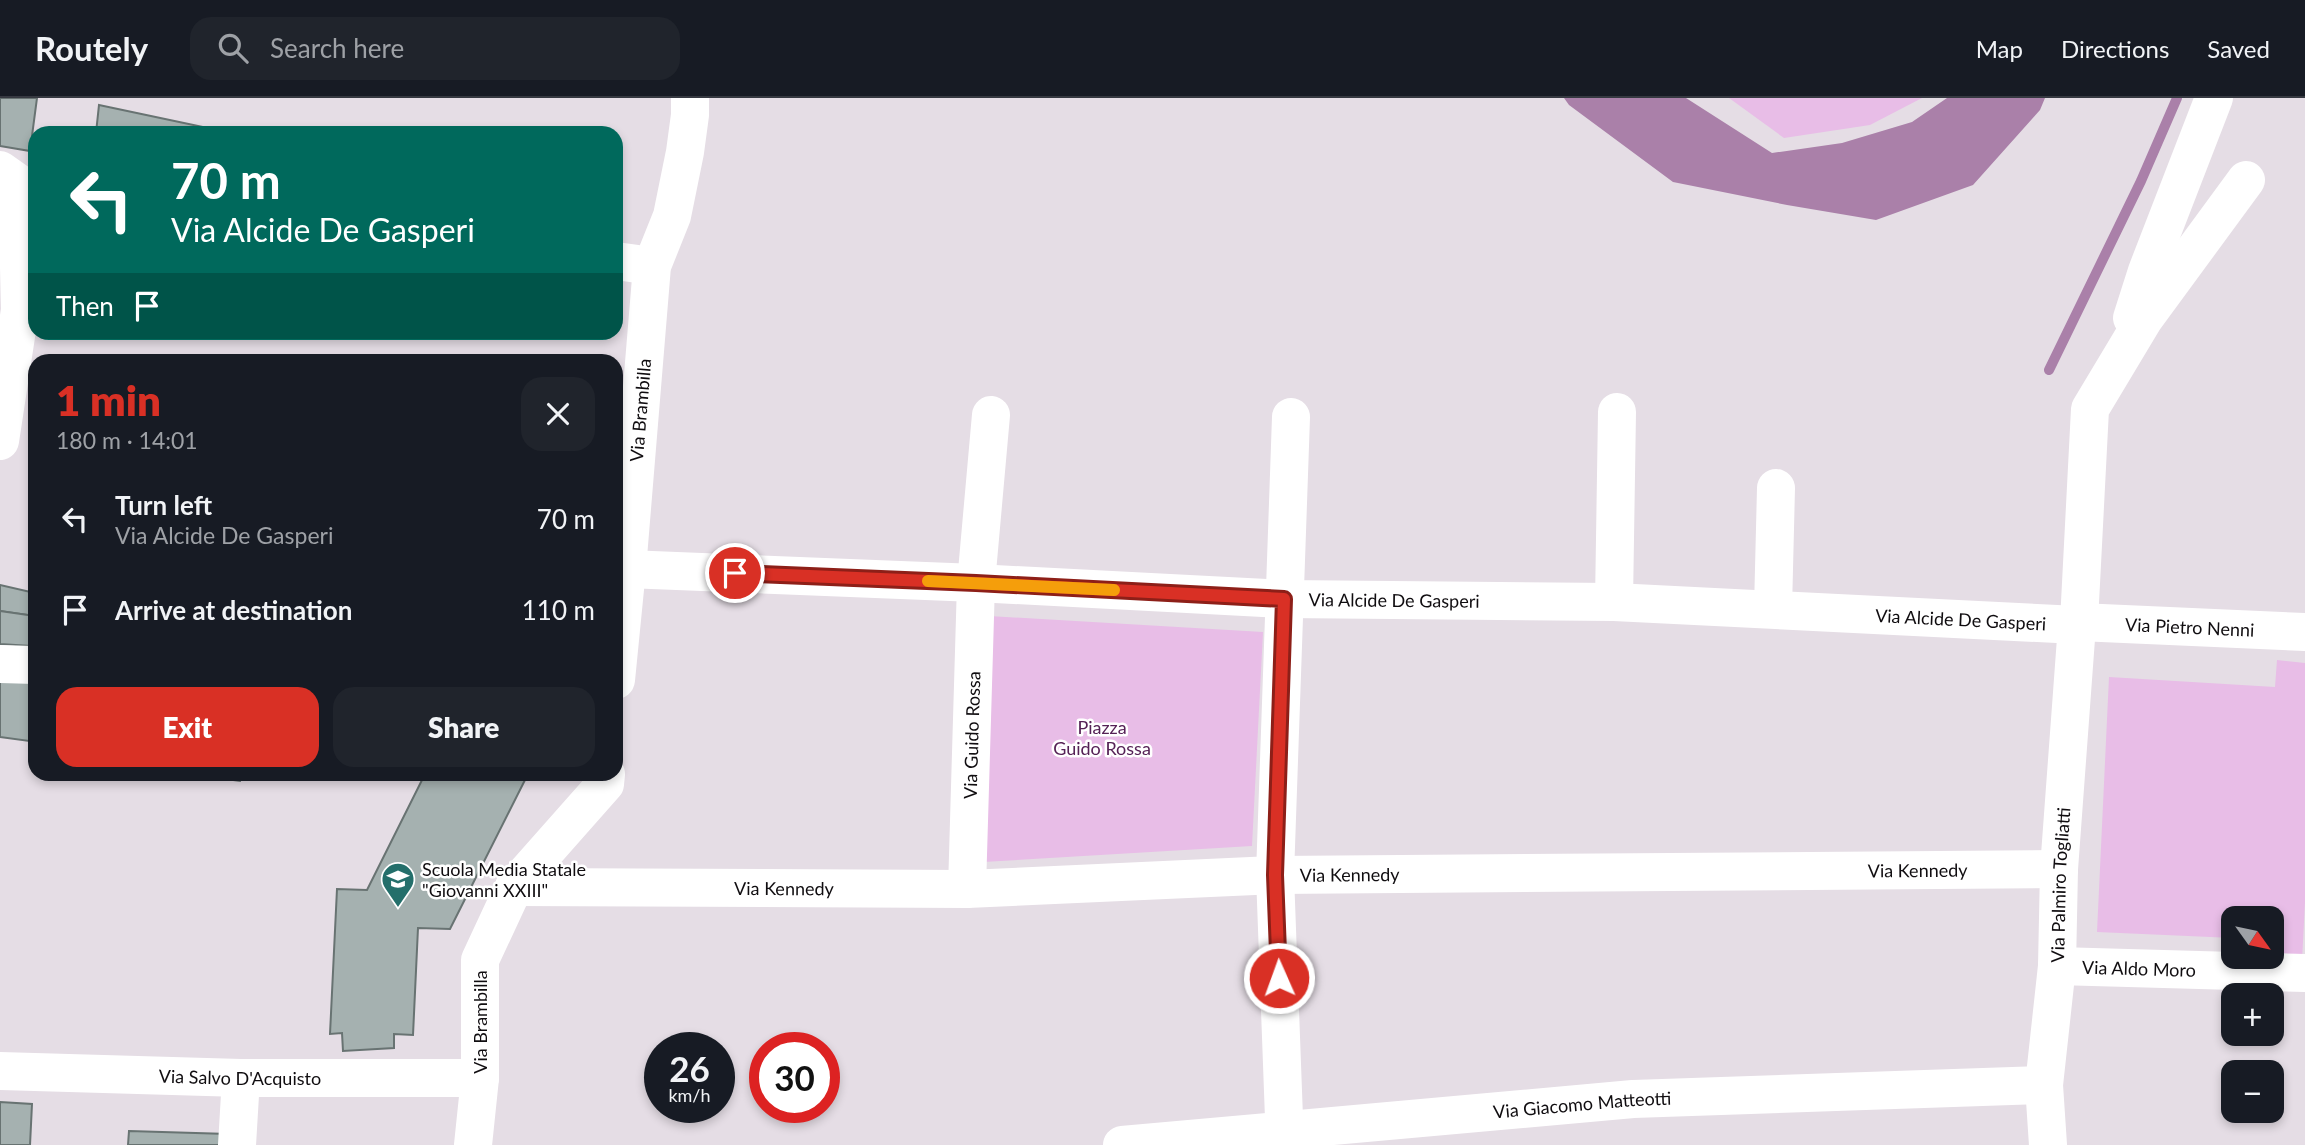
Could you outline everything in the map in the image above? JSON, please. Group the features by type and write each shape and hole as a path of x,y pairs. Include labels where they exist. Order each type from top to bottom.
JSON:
{"street":[{"name":"Via Brambilla","path":"623,544 634,264 671,216 685,152 690,98"},
{"path":"2120,360 2147,271 2214,98"},
{"path":"0,441 20,310 17,178"},
{"path":"2120,360 2144,319 2246,180"},
{"name":"Via Palmiro Togliatti","path":"2048,1145 2044,1085 2057,966 2059,869 2078,623 2090,409 2120,360"},
{"path":"1614,602 1617,412"},
{"name":"Via Guido Rossa","path":"967,889 976,583 991,415"},
{"path":"1284,1138 1275,875 1291,417"},
{"path":"1773,609 1776,488"},
{"name":"Via Alcide De Gasperi","path":"623,570 976,583 1284,599 1614,602 2078,623"},
{"name":"Via Pietro Nenni","path":"2078,623 2305,632"},
{"path":"0,663 28,665"},
{"name":"Via Brambilla","path":"473,1145 480,1078 480,960 514,887 605,781"},
{"name":"Via Kennedy","path":"514,887 967,889 1275,875 2059,869"},
{"name":"Via Aldo Moro","path":"2057,966 2305,973"},
{"name":"Via Salvo D'Acquisto","path":"0,1071 241,1077 480,1078"},
{"path":"237,1145 241,1077"},
{"name":"Via Giacomo Matteotti","path":"1122,1145 1284,1138 1633,1099 2044,1085"}],"green space":[{"path":"1729,98 1922,98 1870,125 1784,138"},
{"name":"Piazza Guido Rossa","path":"989,616 1263,632 1252,846 983,862"},
{"path":"2277,660 2305,663 2305,902 2302,961 2284,959 2284,906 2221,906 2221,937 2097,932 2109,677 2275,687"}],"shaded area":[{"path":"1564,98 1686,98 1772,153 1842,143 1912,122 1947,98 2045,98 2040,110 1973,185 1876,220 1673,182 1569,105"}],"building":[{"path":"0,98 37,98 33,126 28,126 28,151 0,146"},
{"path":"99,105 198,126 97,126"},
{"path":"0,585 28,591 28,615 0,611"},
{"path":"0,611 28,615 28,646 0,644"},
{"path":"0,672 28,677 28,741 0,737"},
{"name":"Scuola Media Statale \"Giovanni XXIII\"","path":"422,781 524,781 450,929 418,928 413,1035 394,1034 394,1048 343,1051 342,1033 330,1034 337,889 367,890"},
{"path":"0,1102 32,1104 30,1145 0,1145"},
{"path":"129,1131 228,1134 227,1145 128,1145"}],"waterway":[{"path":"2049,370 2141,181 2177,98"}],"slow traffic":[{"path":"928,581 1114,590"}],"place":[{"name":"Scuola Media Statale \"Giovanni XXIII\"","path":"398,909"}],"route":[{"path":"735,573 1284,599 1275,875 1279,978"}]}
